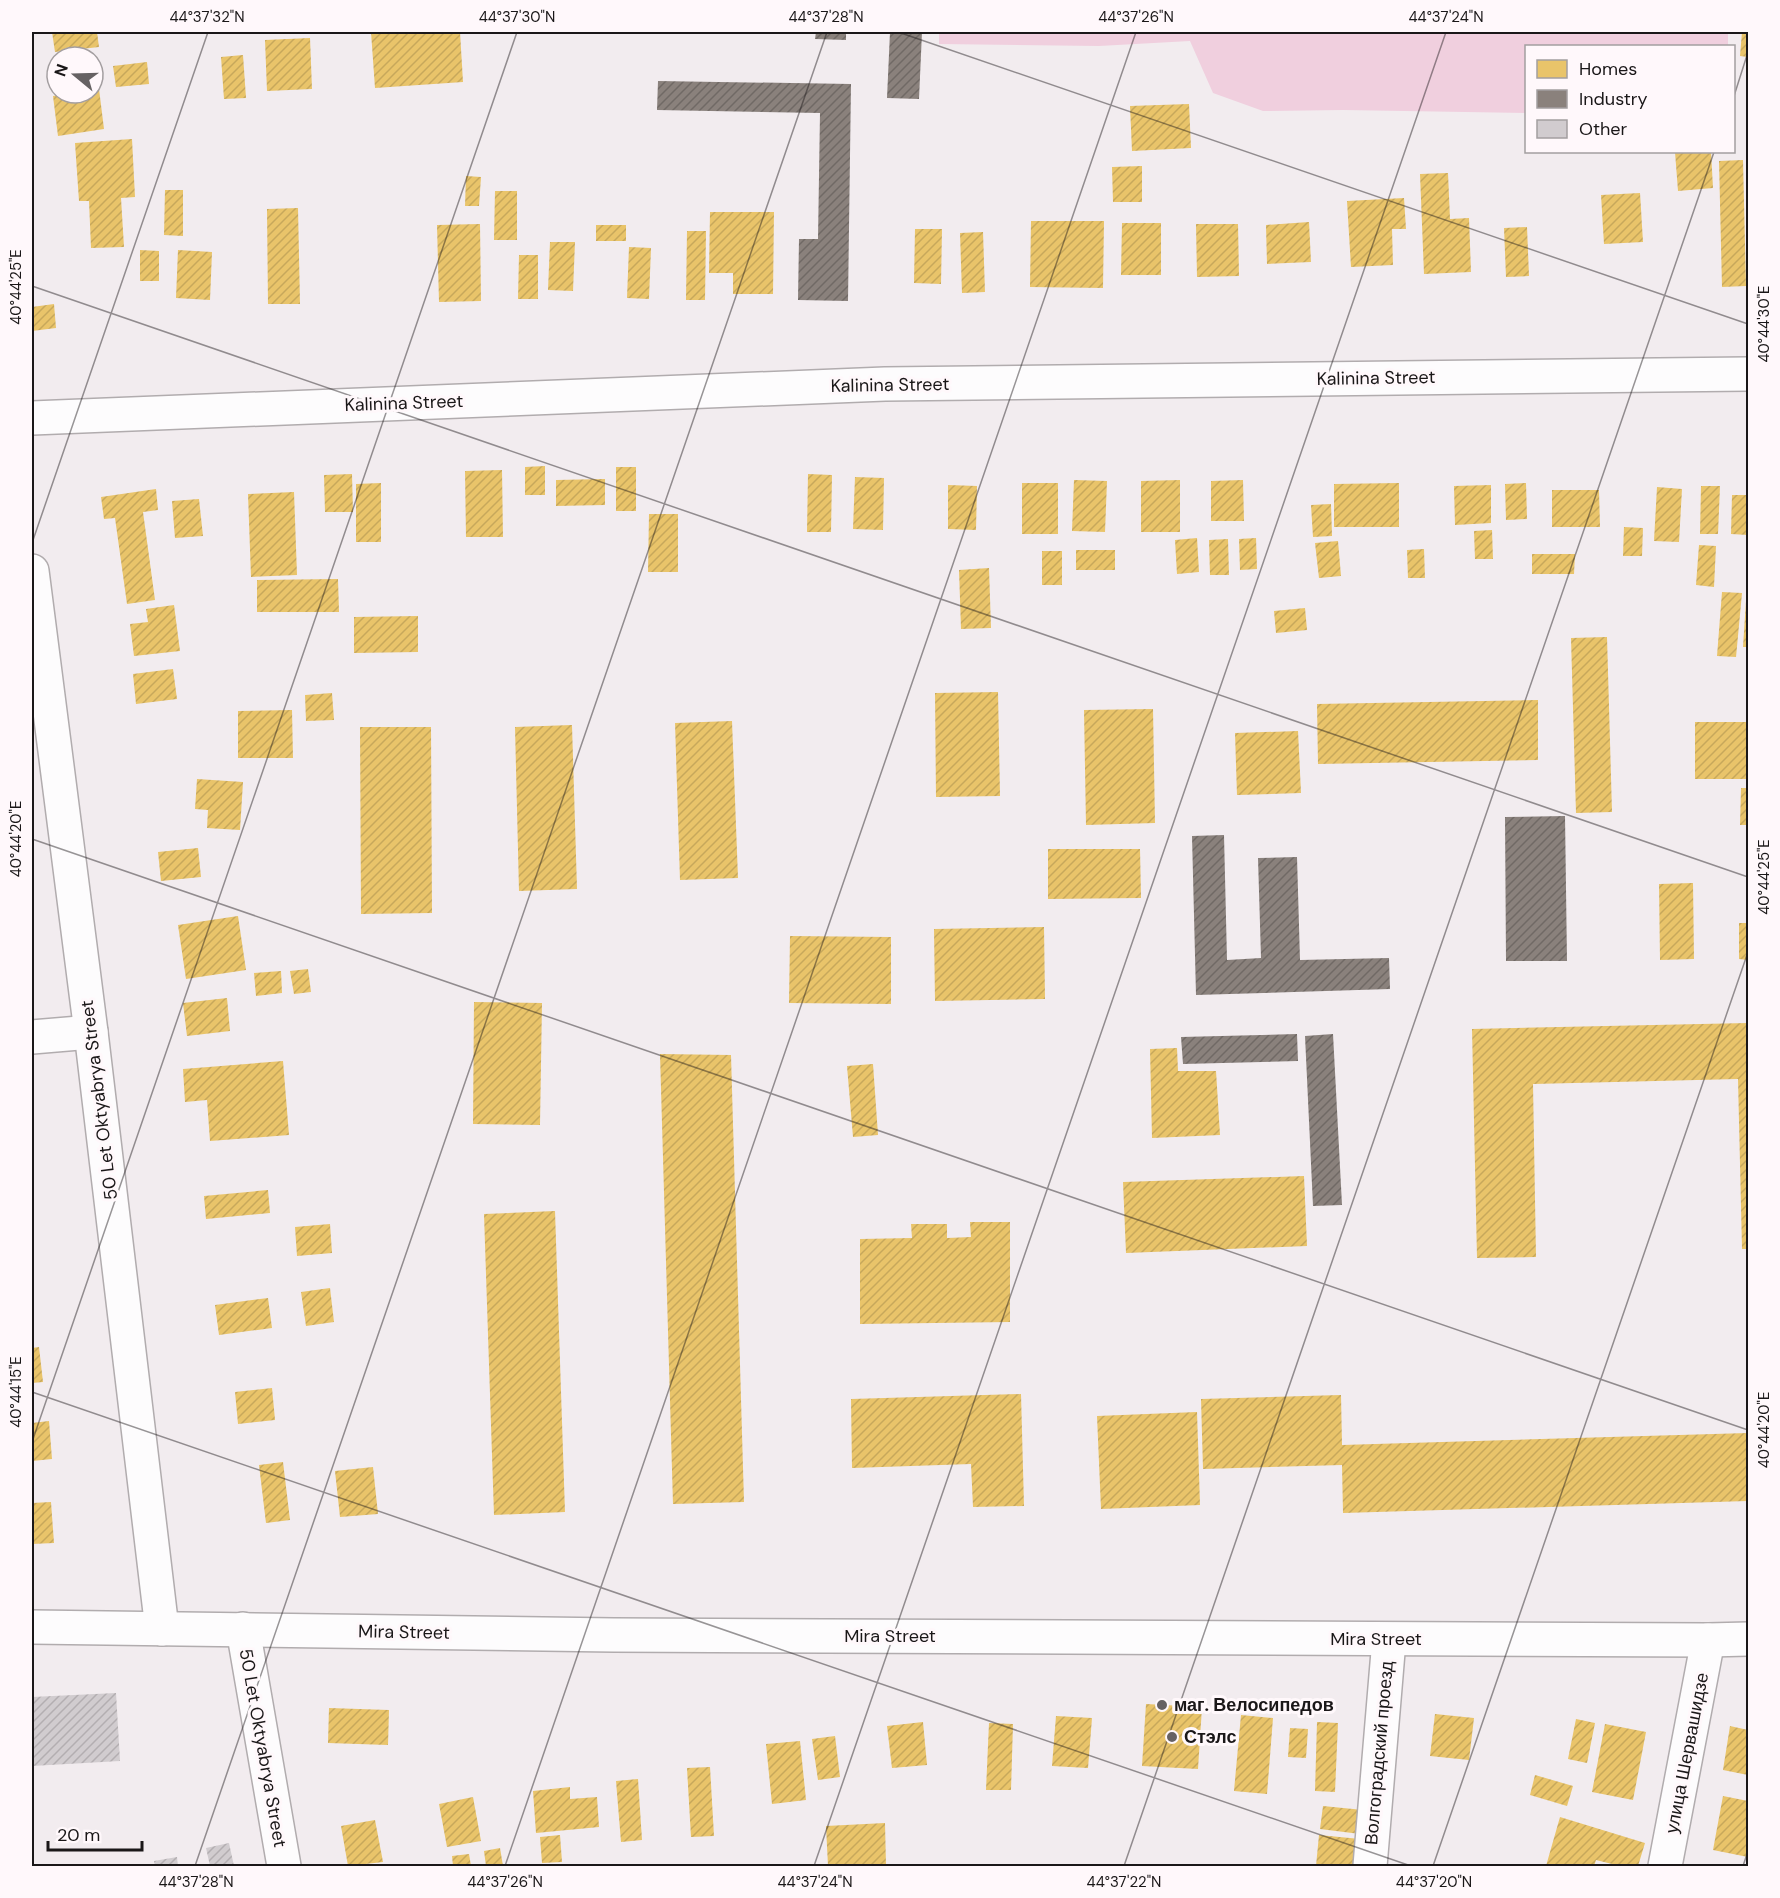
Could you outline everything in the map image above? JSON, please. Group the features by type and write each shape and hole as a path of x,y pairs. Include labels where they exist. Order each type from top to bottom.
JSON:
{"street":[{"name":"Kalinina Street","path":"32,418 885,384 1749,374"},
{"name":"50 Let Oktyabrya Street","path":"32,571 91,1032 162,1629"},
{"path":"32,1037 91,1032"},
{"name":"Mira Street","path":"32,1627 614,1635 1389,1640 1749,1639"},
{"name":"50 Let Oktyabrya Street","path":"243,1629 284,1866"},
{"name":"Волгоградский проезд","path":"1370,1866 1389,1640"},
{"name":"улица Шервашидзе","path":"1665,1866 1708,1640"}],"shaded area":[{"path":"939,32 1728,32 1728,45 1525,45 1525,113 1263,111 1213,93 1190,41 1099,46 939,44"}],"building: Homes":[{"path":"52,32 97,32 99,45 54,45"},
{"path":"371,32 460,32 463,82 375,88"},
{"path":"1742,32 1748,32 1748,57 1740,56"},
{"path":"310,38 312,89 267,91 265,40"},
{"path":"243,55 246,98 224,99 221,57"},
{"path":"147,62 149,84 116,87 113,66"},
{"path":"1189,104 1191,148 1132,151 1130,106"},
{"path":"54,105 101,105 104,129 58,136"},
{"path":"132,139 135,197 121,198 124,247 91,248 89,201 79,201 75,143"},
{"path":"1675,153 1711,153 1713,188 1678,191"},
{"path":"1743,160 1746,286 1722,287 1719,161"},
{"path":"1142,166 1142,202 1113,202 1112,167"},
{"path":"1448,173 1450,219 1469,218 1471,272 1424,274 1420,174"},
{"path":"466,176 481,177 479,206 465,206"},
{"path":"165,190 183,190 183,236 164,235"},
{"path":"495,191 517,191 517,240 494,240"},
{"path":"1640,193 1643,242 1604,244 1601,195"},
{"path":"1404,198 1406,229 1392,229 1393,265 1351,267 1347,201"},
{"path":"298,208 300,304 268,304 267,209"},
{"path":"710,212 774,212 773,294 733,294 733,273 709,273"},
{"path":"1031,221 1104,221 1103,288 1030,287"},
{"path":"1309,222 1311,262 1267,264 1266,225"},
{"path":"1122,223 1161,223 1161,275 1121,275"},
{"path":"480,224 481,301 439,302 437,225"},
{"path":"1196,224 1238,224 1239,276 1197,277"},
{"path":"596,225 626,225 626,241 596,241"},
{"path":"1527,227 1529,276 1506,277 1504,228"},
{"path":"915,229 942,229 941,284 914,283"},
{"path":"687,231 706,231 705,300 686,300"},
{"path":"983,232 985,292 962,293 960,233"},
{"path":"550,242 575,242 573,291 548,290"},
{"path":"629,247 651,248 649,299 627,298"},
{"path":"140,250 159,251 159,281 140,281"},
{"path":"178,250 212,252 210,300 176,298"},
{"path":"519,255 538,255 538,299 518,299"},
{"path":"54,304 56,328 32,331 32,307"},
{"path":"545,466 545,495 525,495 525,467"},
{"path":"616,467 636,467 636,511 616,511"},
{"path":"502,470 503,537 466,537 465,471"},
{"path":"352,474 353,512 325,512 324,475"},
{"path":"808,474 832,475 831,532 807,532"},
{"path":"855,477 884,478 883,530 853,529"},
{"path":"605,479 605,505 556,506 556,480"},
{"path":"1074,480 1107,481 1105,532 1072,531"},
{"path":"1180,480 1180,532 1141,532 1141,481"},
{"path":"1243,480 1244,521 1211,521 1211,481"},
{"path":"381,483 381,542 356,542 356,484"},
{"path":"1022,483 1058,483 1058,534 1022,534"},
{"path":"1399,483 1399,527 1334,527 1334,484"},
{"path":"1526,483 1527,519 1506,520 1505,484"},
{"path":"948,485 977,486 976,530 948,529"},
{"path":"1491,485 1491,523 1455,525 1454,486"},
{"path":"1701,486 1720,486 1718,534 1700,534"},
{"path":"1657,487 1682,489 1679,542 1654,541"},
{"path":"156,489 158,510 143,512 155,600 127,604 115,518 104,519 101,497"},
{"path":"1552,490 1599,490 1600,527 1552,527"},
{"path":"294,492 297,575 251,577 248,494"},
{"path":"1732,495 1748,495 1748,535 1731,534"},
{"path":"199,499 203,536 175,538 172,501"},
{"path":"1331,504 1332,536 1313,537 1311,505"},
{"path":"649,514 678,514 678,572 648,572"},
{"path":"1624,527 1643,528 1642,556 1623,556"},
{"path":"1492,530 1493,559 1475,559 1474,531"},
{"path":"1197,538 1199,572 1177,574 1175,540"},
{"path":"1256,538 1257,569 1240,570 1239,539"},
{"path":"1228,539 1229,575 1210,575 1209,540"},
{"path":"1338,541 1341,576 1319,578 1315,543"},
{"path":"1699,545 1716,546 1714,587 1696,585"},
{"path":"1424,549 1425,578 1408,578 1407,550"},
{"path":"1076,550 1115,550 1115,570 1076,570"},
{"path":"1042,551 1062,551 1062,585 1042,585"},
{"path":"1532,554 1575,554 1574,574 1532,574"},
{"path":"989,568 991,628 961,629 959,570"},
{"path":"338,579 339,612 257,612 257,580"},
{"path":"1722,592 1742,593 1736,657 1717,656"},
{"path":"1746,601 1748,601 1748,647 1743,647"},
{"path":"174,605 180,651 134,656 130,624 148,622 146,609"},
{"path":"1305,608 1307,630 1276,633 1274,611"},
{"path":"418,616 418,652 354,653 354,617"},
{"path":"1607,637 1612,812 1576,813 1571,638"},
{"path":"173,669 177,699 136,704 133,674"},
{"path":"998,692 1000,796 936,797 935,693"},
{"path":"332,693 334,720 306,721 305,695"},
{"path":"1538,700 1538,760 1318,764 1317,704"},
{"path":"1153,709 1155,823 1086,825 1084,710"},
{"path":"292,710 293,758 238,758 238,711"},
{"path":"732,721 738,878 680,880 675,723"},
{"path":"1695,722 1748,722 1748,779 1695,779"},
{"path":"572,725 577,889 519,891 515,727"},
{"path":"360,727 431,727 432,913 361,914"},
{"path":"1298,731 1301,793 1237,795 1235,733"},
{"path":"197,779 243,782 240,830 207,828 208,810 195,809"},
{"path":"1741,788 1748,788 1748,825 1740,825"},
{"path":"198,848 201,877 161,881 158,852"},
{"path":"1048,849 1140,849 1141,898 1048,899"},
{"path":"1693,883 1694,959 1660,960 1659,884"},
{"path":"238,916 246,970 186,979 178,925"},
{"path":"1739,923 1748,923 1748,960 1739,959"},
{"path":"1044,927 1045,999 935,1001 934,929"},
{"path":"790,936 891,937 891,1004 789,1003"},
{"path":"308,969 311,992 294,994 290,971"},
{"path":"281,971 282,993 256,996 254,973"},
{"path":"227,998 230,1031 187,1036 183,1003"},
{"path":"474,1002 542,1003 540,1125 473,1124"},
{"path":"1748,1023 1748,1249 1742,1249 1738,1079 1533,1084 1536,1257 1477,1258 1472,1029"},
{"path":"1177,1048 1178,1071 1216,1071 1220,1135 1152,1138 1150,1049"},
{"path":"660,1054 731,1055 744,1502 673,1504"},
{"path":"283,1061 289,1135 210,1141 207,1100 185,1102 183,1069"},
{"path":"873,1064 878,1135 853,1137 847,1066"},
{"path":"1304,1176 1307,1246 1126,1253 1123,1182"},
{"path":"268,1190 270,1213 206,1219 204,1196"},
{"path":"555,1211 565,1512 494,1515 484,1214"},
{"path":"970,1222 1010,1222 1010,1322 860,1324 860,1239 912,1238 911,1224 947,1224 947,1238 971,1237"},
{"path":"330,1224 332,1253 297,1256 295,1227"},
{"path":"330,1288 334,1322 306,1326 301,1292"},
{"path":"268,1298 272,1328 219,1335 215,1305"},
{"path":"39,1347 43,1382 32,1383 32,1348"},
{"path":"272,1388 275,1420 238,1424 235,1392"},
{"path":"1021,1394 1024,1506 973,1507 971,1464 852,1468 851,1399"},
{"path":"1341,1395 1342,1445 1748,1433 1748,1501 1343,1513 1342,1465 1203,1469 1201,1399"},
{"path":"1197,1412 1200,1505 1101,1509 1097,1416"},
{"path":"49,1421 52,1459 32,1461 32,1423"},
{"path":"283,1462 290,1520 266,1523 259,1465"},
{"path":"373,1467 378,1514 340,1517 335,1471"},
{"path":"51,1502 54,1543 32,1544 32,1503"},
{"name":"Стэлс","path":"1146,1704 1202,1707 1198,1769 1142,1766"},
{"path":"329,1708 389,1710 388,1745 328,1743"},
{"path":"1435,1714 1474,1718 1469,1760 1430,1756"},
{"path":"1241,1715 1273,1718 1267,1794 1234,1791"},
{"path":"1056,1716 1092,1718 1088,1768 1052,1766"},
{"path":"1576,1719 1595,1723 1587,1763 1568,1759"},
{"path":"923,1722 927,1765 892,1768 887,1726"},
{"path":"1317,1722 1338,1723 1335,1792 1315,1791"},
{"path":"989,1723 1013,1724 1011,1790 986,1790"},
{"path":"1605,1724 1646,1732 1633,1800 1592,1792"},
{"path":"1730,1726 1748,1730 1748,1775 1723,1770"},
{"path":"1290,1728 1308,1729 1306,1758 1288,1757"},
{"path":"835,1736 840,1777 818,1780 812,1739"},
{"path":"800,1741 806,1800 772,1804 766,1744"},
{"path":"710,1767 714,1836 691,1837 687,1768"},
{"path":"1535,1775 1573,1786 1567,1806 1530,1795"},
{"path":"638,1779 642,1840 621,1842 616,1781"},
{"path":"570,1787 570,1799 597,1797 599,1827 536,1833 533,1791"},
{"path":"1723,1796 1748,1801 1748,1857 1713,1850"},
{"path":"473,1797 481,1841 447,1847 439,1804"},
{"path":"1323,1806 1363,1810 1360,1834 1320,1829"},
{"path":"1560,1817 1645,1843 1638,1866 1620,1866 1596,1860 1594,1866 1546,1866"},
{"path":"375,1820 383,1862 348,1866 341,1826"},
{"path":"885,1823 886,1866 828,1866 826,1826"},
{"path":"560,1835 562,1862 542,1863 540,1837"},
{"path":"1319,1835 1360,1839 1357,1866 1316,1866"},
{"path":"500,1848 503,1866 486,1866 484,1851"},
{"path":"469,1854 471,1866 453,1866 452,1856"}],"building: Industry":[{"path":"816,32 846,32 846,40 815,39"},
{"path":"890,32 922,32 919,99 887,98"},
{"path":"658,81 851,84 848,301 798,300 799,239 818,239 820,113 657,110"},
{"path":"1565,816 1567,961 1506,961 1505,817"},
{"path":"1224,835 1227,960 1261,958 1258,858 1297,857 1300,960 1389,958 1390,989 1196,995 1192,836"},
{"path":"1297,1034 1298,1061 1183,1064 1181,1037"},
{"path":"1333,1034 1342,1205 1313,1206 1305,1036"}],"building: Other":[{"path":"116,1693 120,1761 32,1766 32,1697"},
{"path":"229,1843 234,1866 210,1866 206,1848"},
{"path":"177,1857 178,1866 155,1866 154,1861"}],"place":[{"name":"маг. Велосипедов","path":"1162,1705"},
{"name":"Стэлс","path":"1172,1737"}]}
